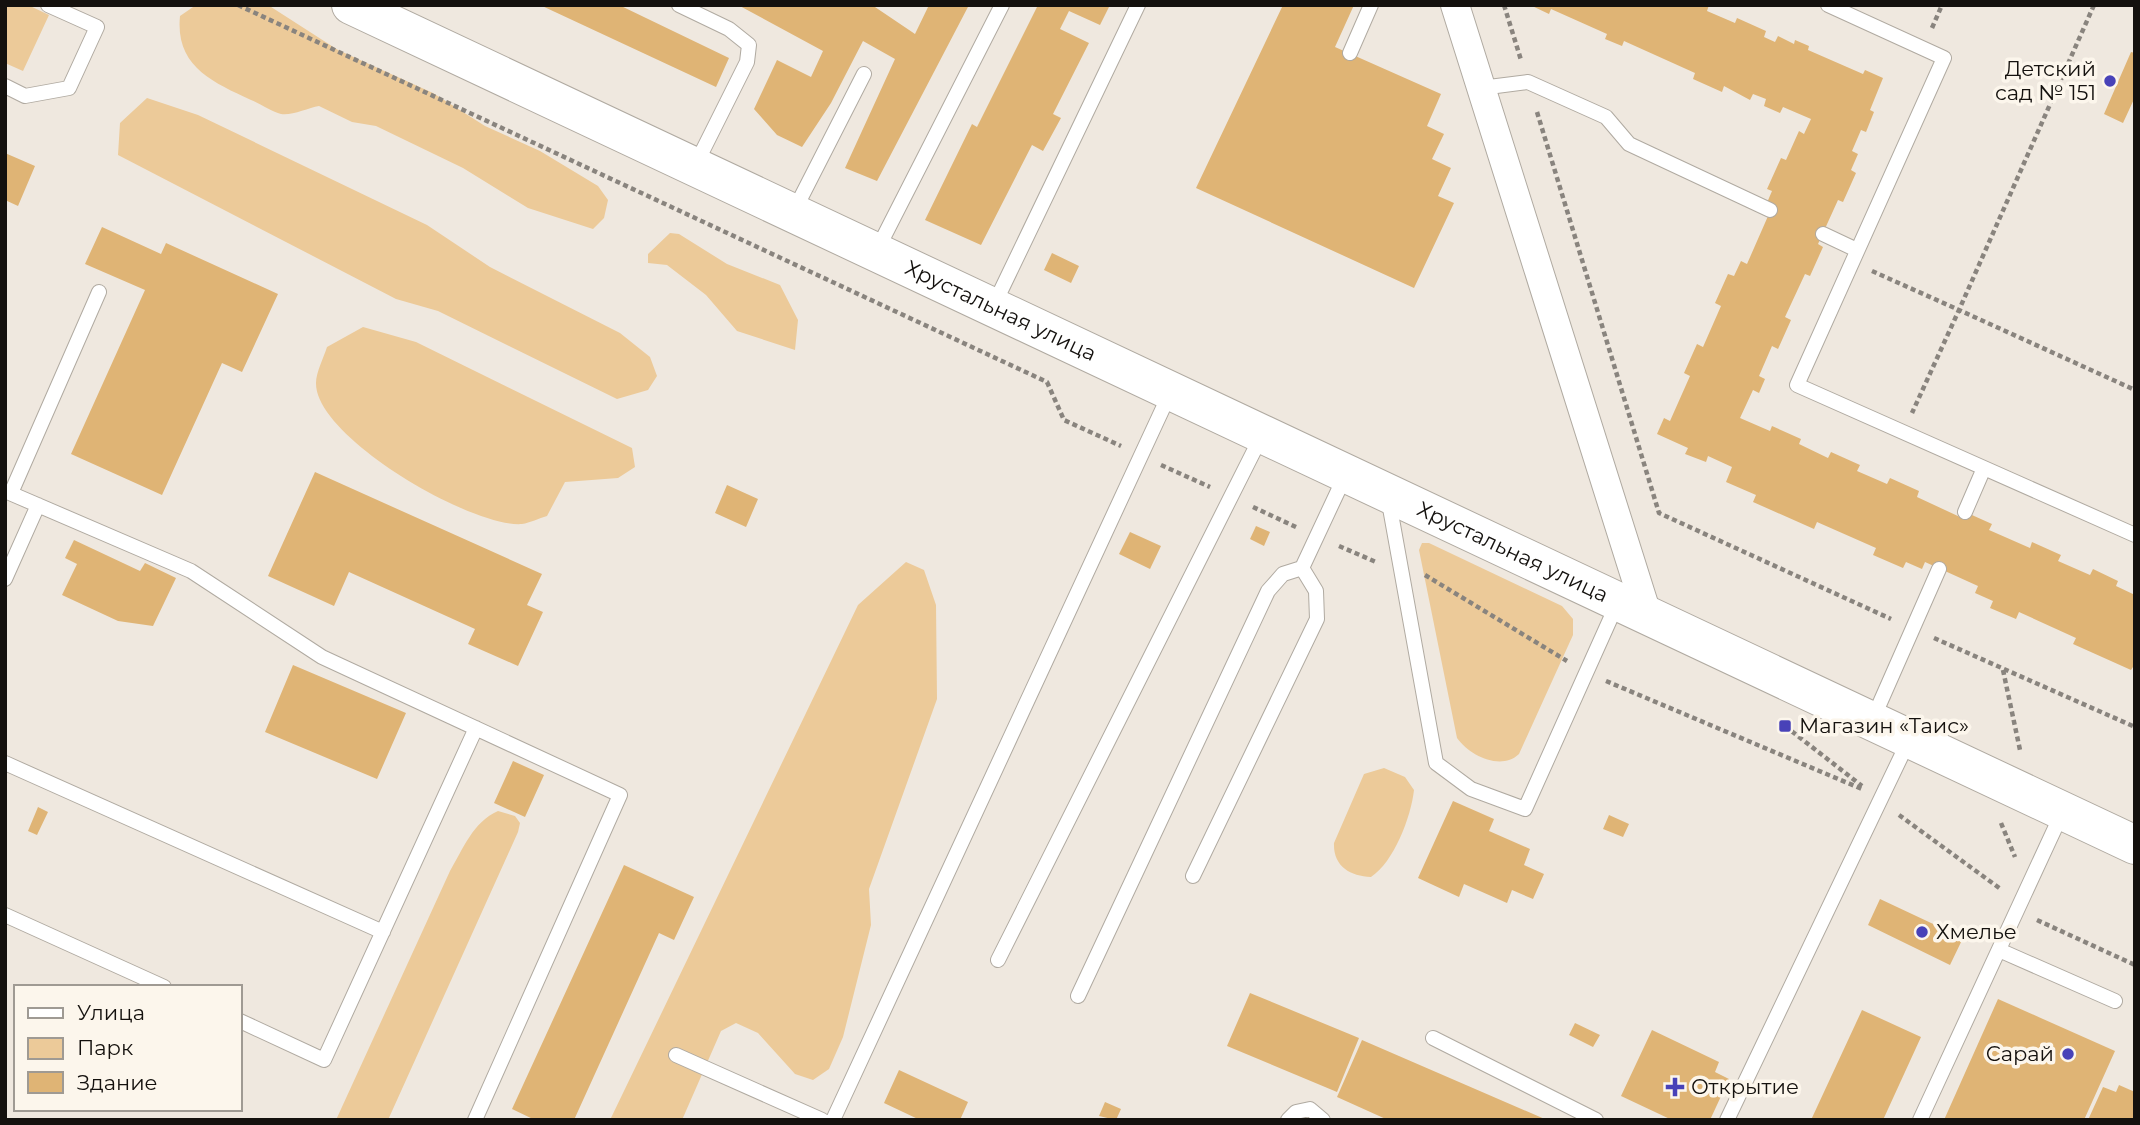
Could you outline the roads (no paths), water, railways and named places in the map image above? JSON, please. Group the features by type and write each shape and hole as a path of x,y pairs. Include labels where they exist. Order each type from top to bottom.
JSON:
{"street":[{"name":"Хрустальная улица","path":"351,5 1170,393 2135,845"},
{"name":"Хрустальная улица","path":"1455,5 1633,610"}],"lane":[{"path":"5,86 25,96 69,88 97,27 48,5"},
{"path":"679,5 729,29 749,45 747,62 695,168"},
{"path":"876,253 904,191 1002,5"},
{"path":"992,309 1138,5"},
{"path":"1350,53 1371,5"},
{"path":"1828,5 1944,58 1797,386 2135,535"},
{"path":"793,214 864,74"},
{"path":"1481,88 1528,82 1606,117 1629,144 1770,210"},
{"path":"1822,234 1854,256"},
{"path":"99,292 8,492 191,571 322,657 621,794 475,1120"},
{"path":"833,1120 1170,393"},
{"path":"998,960 1262,435"},
{"path":"1965,512 1984,468"},
{"path":"1078,996 1268,591 1283,574 1302,568 1346,474"},
{"path":"1388,494 1436,763 1471,789 1525,809 1586,672 1633,610"},
{"path":"5,579 37,505"},
{"path":"1193,876 1317,619 1316,591 1302,568"},
{"path":"1872,722 1940,569"},
{"path":"242,1022 324,1060 476,728"},
{"path":"1727,1120 1909,740"},
{"path":"5,763 383,932"},
{"path":"1920,1120 2063,812"},
{"path":"5,915 160,985"},
{"path":"1999,950 2115,1001"},
{"path":"1433,1038 1596,1120"},
{"path":"676,1055 822,1120"},
{"path":"1288,1120 1296,1112 1310,1109 1323,1120"}],"place":[{"name":"Детский сад № 151","path":"2110,81"},
{"name":"Магазин «Таис»","path":"1785,726"},
{"name":"Хмелье","path":"1922,932"},
{"name":"Сарай","path":"2068,1054"},
{"name":"Открытие","path":"1675,1087"}]}
